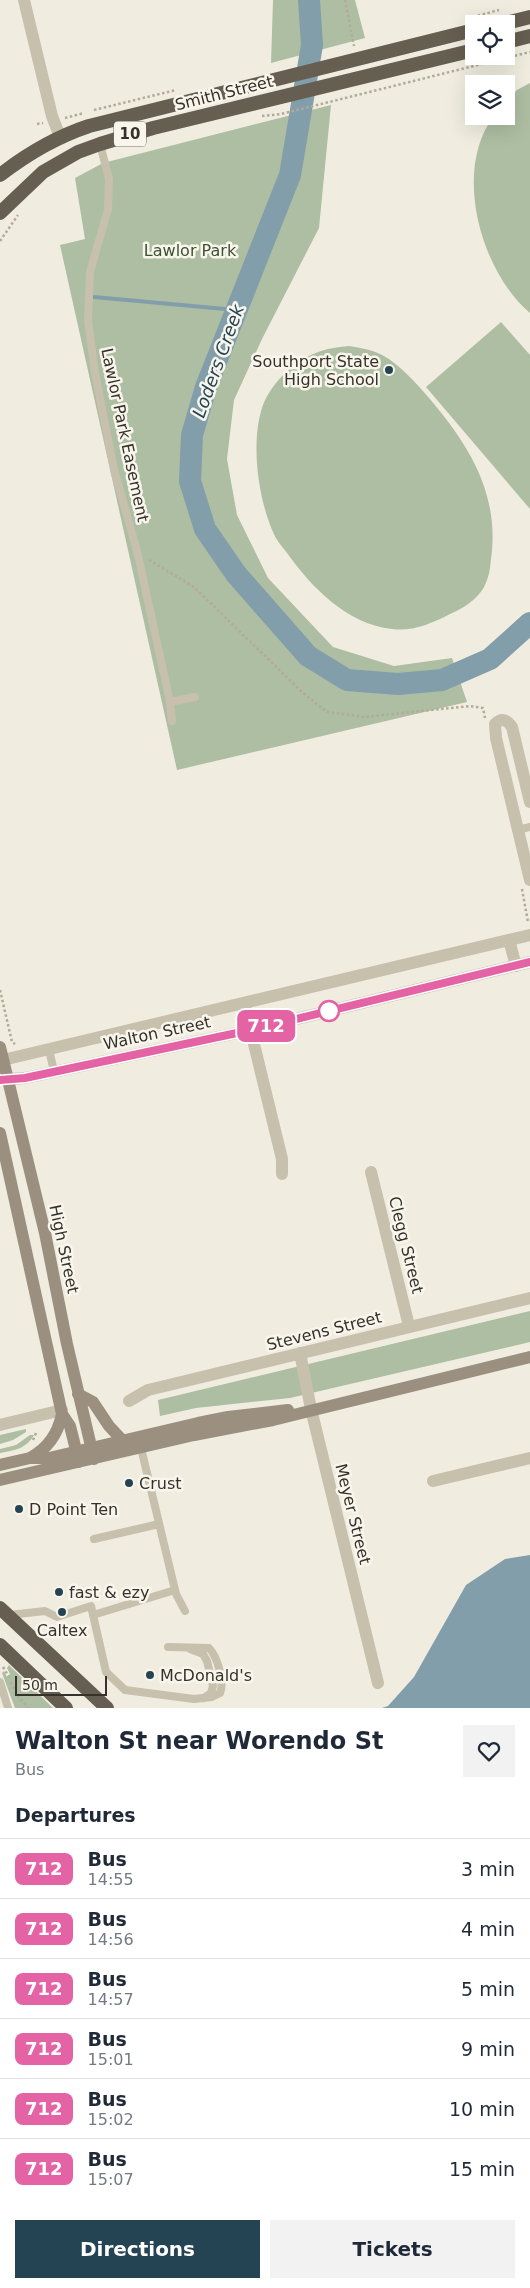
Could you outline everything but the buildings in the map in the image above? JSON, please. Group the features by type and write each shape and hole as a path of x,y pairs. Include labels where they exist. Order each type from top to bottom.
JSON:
{"highway":[{"path":"515,21 530,17"},
{"name":"Smith Street","path":"0,175 37,149 60,137 110,120 465,32"},
{"path":"515,40 530,36"},
{"name":"Smith Street","path":"1,212 43,172 69,156 100,144 153,128 465,52"},
{"path":"4,1612 107,1708"},
{"path":"0,1645 66,1708"}],"main road":[{"name":"High Street","path":"0,1047 4,1080 45,1233 92,1454"},
{"path":"0,1133 62,1412 70,1426 78,1457"},
{"path":"0,1480 78,1457 141,1448 194,1435 254,1424 530,1358"},
{"path":"78,1394 93,1402 109,1426 123,1441"},
{"path":"92,1454 123,1441 228,1417 311,1409"},
{"path":"30,1458 47,1447 57,1430 62,1412"},
{"path":"0,1465 30,1458 78,1457"}],"street":[{"path":"24,0 52,116 60,137"},
{"path":"525,882 524,828 496,738 495,724 498,721 508,721 512,726 530,802"},
{"name":"Walton Street","path":"2,1060 530,935"},
{"path":"509,940 516,966"},
{"name":"Walton Street","path":"4,1080 251,1030 530,962"},
{"path":"244,1003 282,1159 282,1174"},
{"name":"Clegg Street","path":"371,1172 409,1326"},
{"name":"Stevens Street","path":"128,1401 148,1390 530,1298"},
{"name":"Meyer Street","path":"300,1353 311,1409 378,1682"},
{"path":"0,1425 62,1412"},
{"path":"432,1481 530,1458"}],"lane":[{"name":"Lawlor Park Easement","path":"100,144 109,179 108,209 90,272 88,320 102,412 114,468 137,553 170,702 172,721"},
{"path":"170,702 195,697"},
{"path":"49,1050 54,1071"},
{"path":"141,1448 175,1590 185,1611"},
{"path":"94,1539 160,1524"},
{"path":"93,1615 175,1590"},
{"path":"4,1612 44,1611 57,1617 91,1606 106,1672 125,1690 169,1694 185,1699 216,1695 222,1689 214,1654 205,1646 168,1647"},
{"path":"0,1682 8,1708"}],"path":[{"path":"345,0 354,46"},
{"path":"260,116 281,114 530,52"},
{"path":"0,241 19,213"},
{"path":"137,553 194,587 303,693 327,712 364,717 470,706 483,708 486,727"},
{"path":"520,924 529,922 525,882"},
{"path":"0,990 12,1042 20,1044"},
{"path":"0,1664 6,1671 17,1695 28,1708"}],"green space":[{"path":"273,0 355,0 365,38 271,63"},
{"path":"530,83 530,313 513,295 498,273 486,247 478,219 474,191 475,164 481,138 489,125 515,125 515,92"},
{"name":"Lawlor Park","path":"331,105 319,228 262,339 234,400 227,459 237,515 268,578 333,647 394,666 452,658 467,702 177,770 60,245 85,239 75,178 103,163"},
{"path":"501,322 530,355 530,509 426,387"},
{"path":"349,346 363,348 384,356 414,381 429,398 469,452 486,492 491,513 493,535 490,568 483,589 470,603 462,608 437,621 415,628 400,630 376,626 360,620 332,602 308,579 277,540 263,503 256,452 259,419 267,396 279,379 303,359 324,350"},
{"path":"530,1311 530,1342 290,1398 196,1408 160,1416 158,1400"},
{"path":"26,1429 26,1432 13,1440 0,1444 0,1435"},
{"path":"30,1435 34,1435 24,1446 0,1453 0,1449 16,1445"},
{"path":"9,1665 53,1708 15,1708 2,1673 4,1671 7,1677 10,1674 7,1668"}],"water":[{"path":"530,1555 530,1708 382,1708 388,1706 414,1677 466,1585 505,1559"}],"waterway":[{"name":"Loders Creek","path":"309,0 312,45 290,175 206,387 192,435 190,481 205,529 236,574 308,656 347,680 398,684 442,680 490,659 530,623"},
{"path":"94,297 236,310"}],"bus line":[{"name":"712","path":"0,1080 25,1078 251,1030 530,962"}],"place":[{"name":"Southport State High School","path":"389,370"},
{"name":"Crust","path":"129,1483"},
{"name":"D Point Ten","path":"19,1509"},
{"name":"fast & ezy","path":"59,1592"},
{"name":"Caltex","path":"62,1612"},
{"name":"McDonald's","path":"150,1675"}]}
